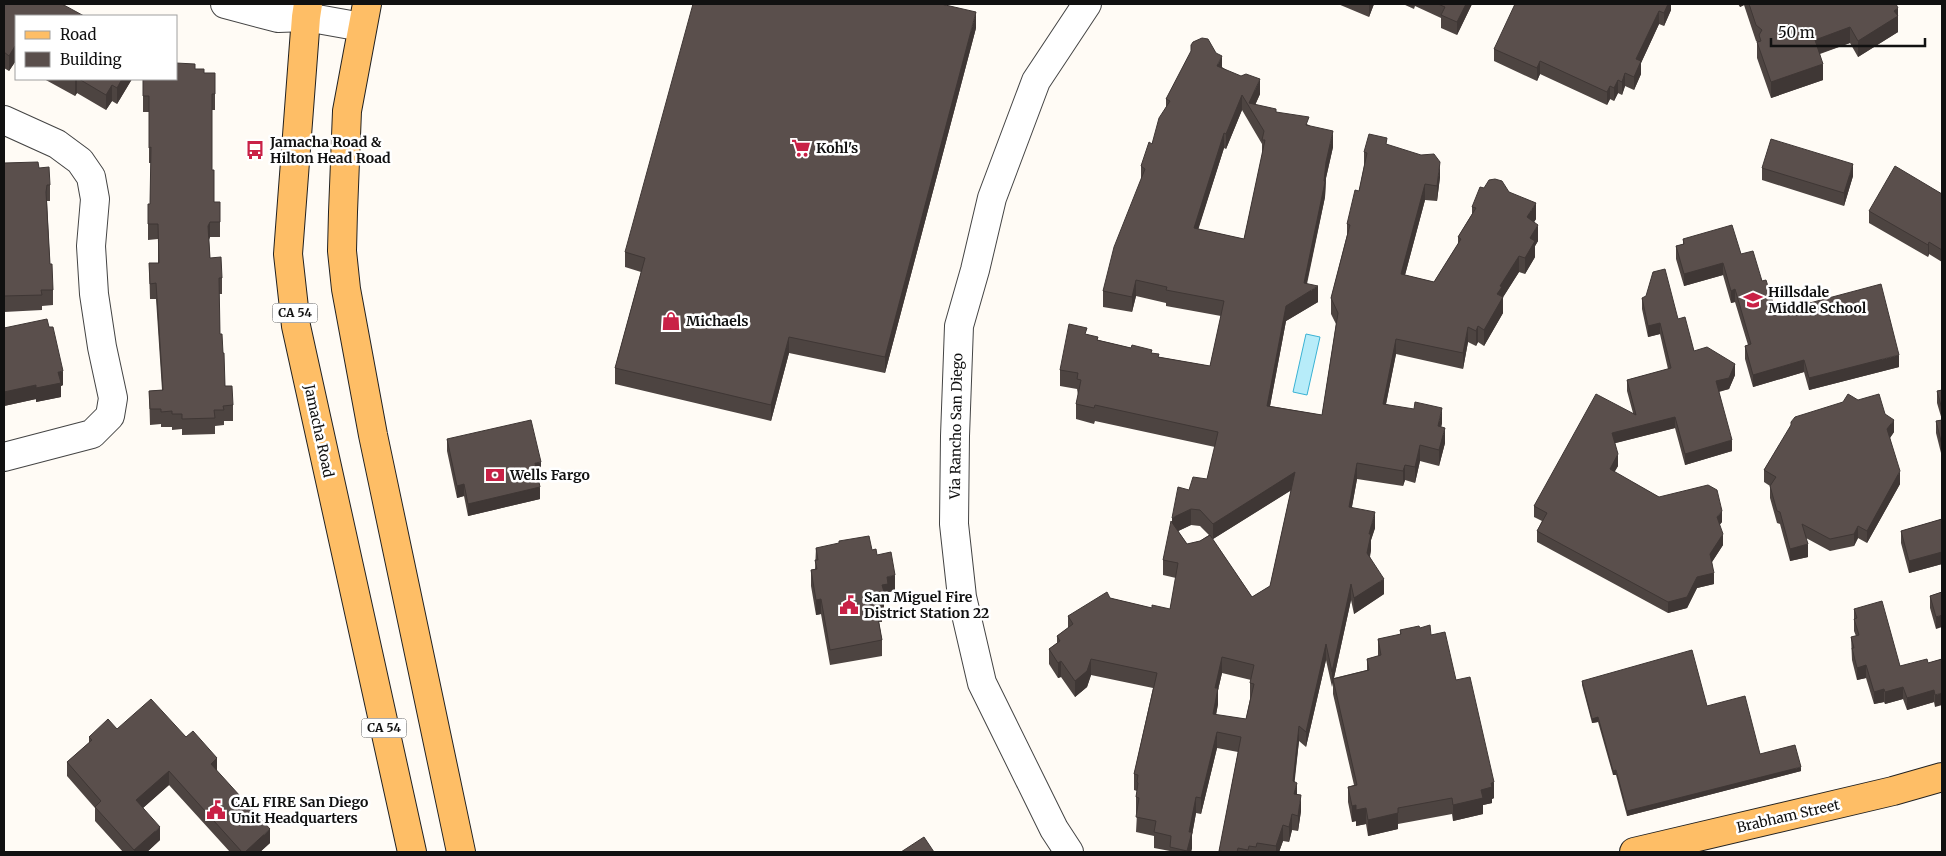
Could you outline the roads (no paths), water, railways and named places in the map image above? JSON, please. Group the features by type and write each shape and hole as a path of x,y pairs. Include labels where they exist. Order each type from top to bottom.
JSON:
{"main road":[{"name":"Jamacha Road","path":"302,8 288,254 296,326 412,852"},
{"path":"365,15 347,111 342,251 346,289 373,435 461,852"},
{"name":"Brabham Street","path":"1634,852 1893,792 1942,777"}],"street":[{"path":"225,4 278,18 302,8 365,15"},
{"name":"Via Rancho San Diego","path":"1069,852 1054,829 982,683 962,597 954,524 955,436 959,326 975,270 992,198 1036,81 1087,4"},
{"path":"4,120 57,144 80,160 91,177 95,199 91,246 94,294 102,347 113,398 110,416 92,434 4,457"}],"water":[{"path":"1306,334 1320,337 1307,395 1293,392"}],"place":[{"name":"Kohl's","path":"801,148"},
{"name":"Jamacha Road & Hilton Head Road","path":"255,150"},
{"name":"Hillsdale Middle School","path":"1753,300"},
{"name":"Michaels","path":"671,321"},
{"name":"Wells Fargo","path":"495,475"},
{"name":"San Miguel Fire District Station 22","path":"849,605"},
{"name":"CAL FIRE San Diego Unit Headquarters","path":"216,810"}]}
